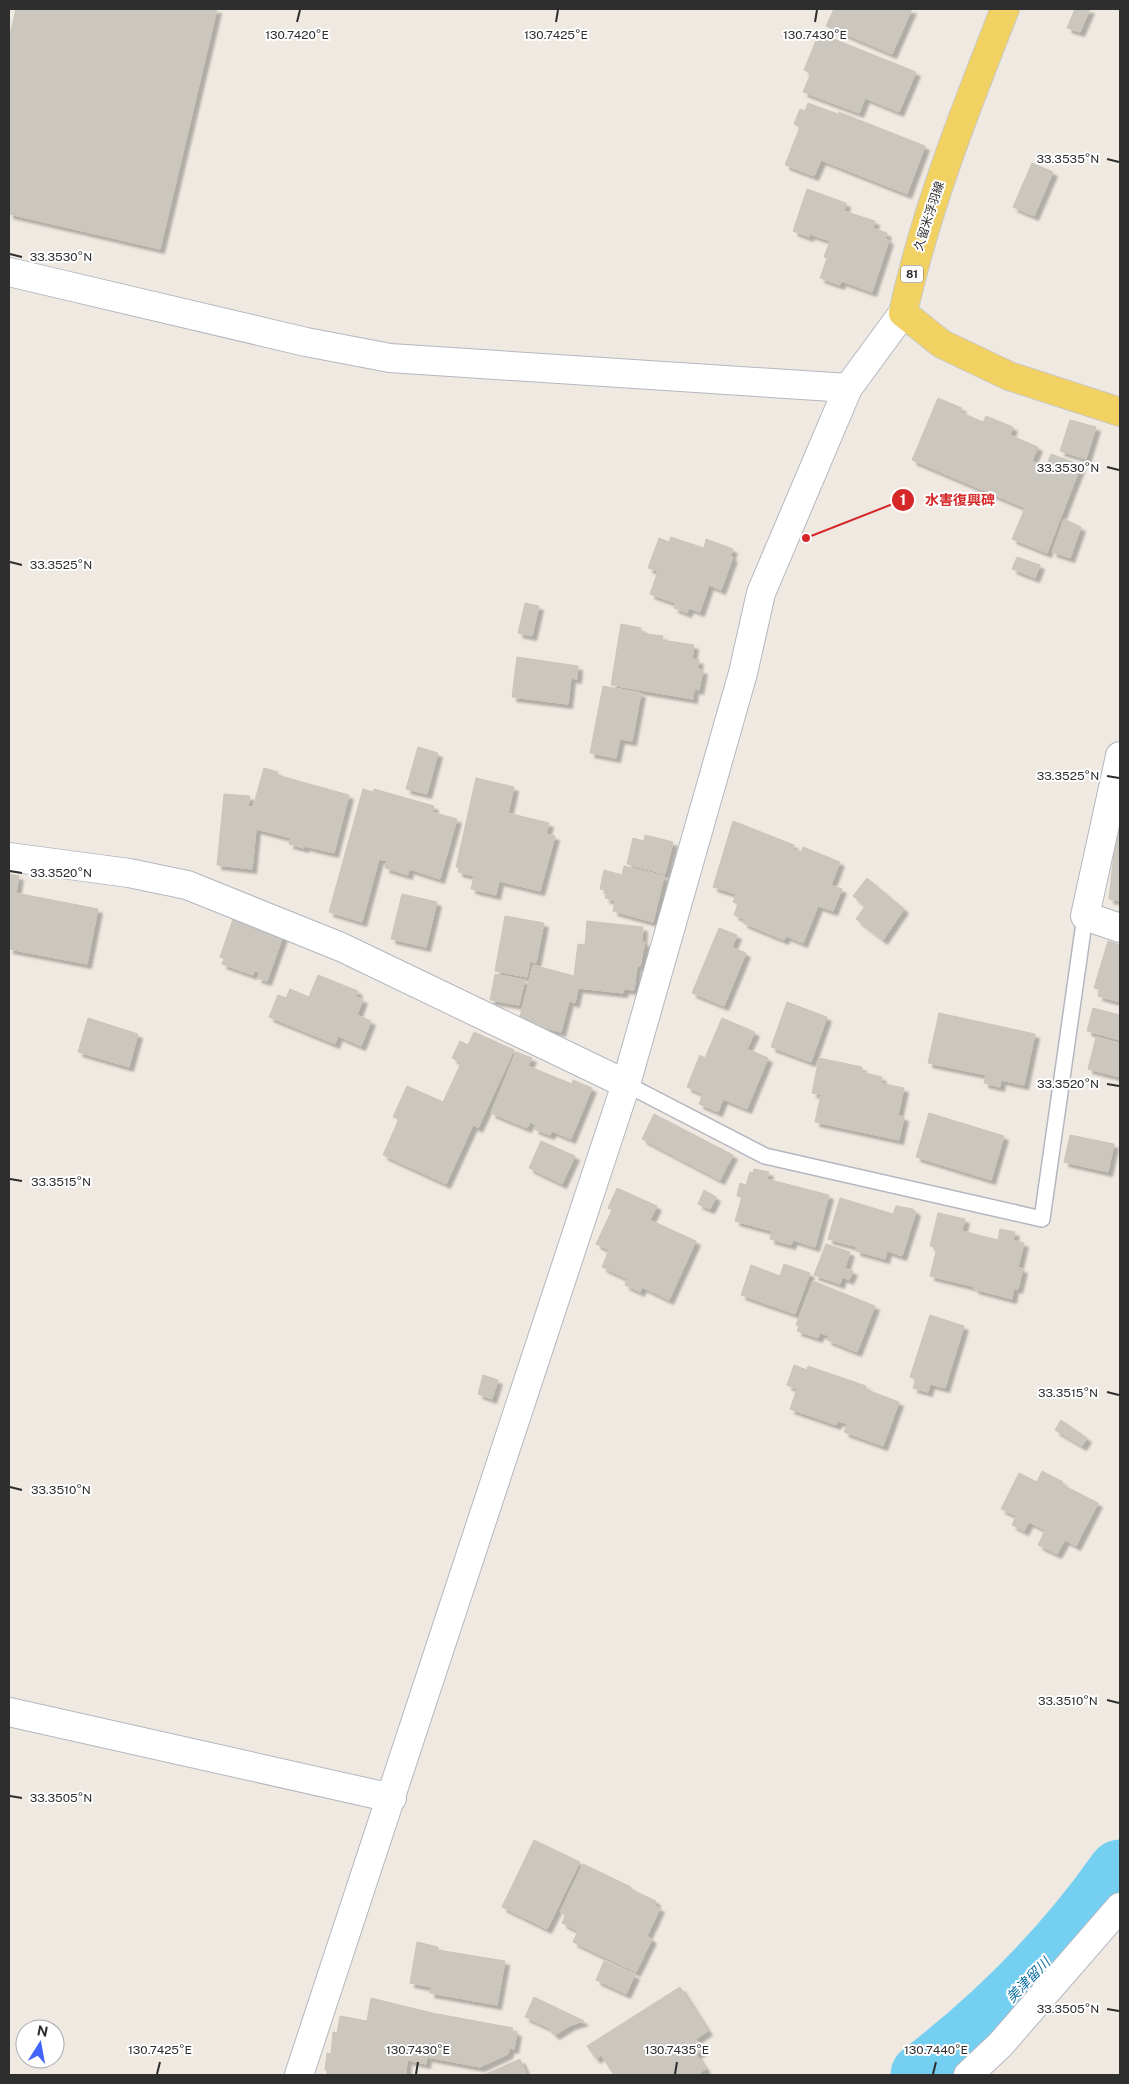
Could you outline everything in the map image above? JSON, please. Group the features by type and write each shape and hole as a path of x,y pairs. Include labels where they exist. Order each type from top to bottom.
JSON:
{"main road":[{"name":"久留米浮羽線","path":"903,312 914,262 950,154 1005,9"},
{"path":"903,312 942,344 1009,376 1120,412"}],"street":[{"path":"9,272 306,342 390,358 848,388"},
{"path":"299,2075 392,1798 626,1084 743,673 761,593 848,388 903,312"},
{"path":"1120,756 1084,916 1120,928"},
{"path":"9,857 129,874 188,886 341,947 626,1084"},
{"path":"9,1712 392,1798"},
{"path":"968,2075 1000,2045 1120,1906"}],"lane":[{"path":"626,1084 765,1156 1042,1219 1084,916"}],"building":[{"path":"16,9 217,9 160,249 9,214 9,39"},
{"path":"834,9 912,9 892,54 826,26"},
{"path":"1075,9 1090,9 1080,32 1067,28"},
{"path":"819,33 916,72 899,112 865,98 859,113 803,92 811,73 804,70"},
{"path":"808,103 838,114 839,112 925,146 907,194 821,160 814,176 785,165 800,127 794,124 800,109 805,111"},
{"path":"1032,163 1053,172 1034,216 1013,207"},
{"path":"807,189 846,203 844,211 875,221 873,228 887,233 885,239 889,240 872,292 841,281 840,285 820,278 827,258 824,257 830,241 810,234 809,237 793,231"},
{"path":"938,398 962,408 960,412 983,422 986,416 1013,427 1010,435 1038,447 1032,461 1046,467 1051,454 1081,465 1047,553 1012,539 1025,508 912,460"},
{"path":"1070,420 1096,427 1086,459 1060,451"},
{"path":"1064,519 1081,527 1070,558 1052,552"},
{"path":"671,537 704,548 706,539 733,549 730,557 733,557 721,590 709,585 700,612 689,608 687,613 674,608 675,603 650,594 658,571 648,568 659,538 669,542"},
{"path":"1017,557 1040,565 1035,578 1012,569"},
{"path":"525,603 539,606 532,636 518,633"},
{"path":"621,624 641,628 641,633 663,636 662,640 694,645 692,659 699,660 697,669 703,670 699,690 694,689 693,699 611,685"},
{"path":"517,657 578,666 577,679 571,678 568,704 512,697"},
{"path":"603,686 641,693 632,741 620,739 616,758 590,753"},
{"path":"418,747 438,753 427,794 406,789"},
{"path":"264,768 278,772 277,775 349,795 334,853 289,844 291,838 256,829 252,869 217,865 224,794 250,796 248,807 253,807"},
{"path":"476,778 514,787 508,813 549,823 546,834 555,836 540,891 499,881 496,895 471,889 474,876 458,872 459,868 456,867"},
{"path":"363,789 373,792 374,789 434,806 432,812 457,819 440,879 409,869 408,875 385,868 387,861 379,859 362,922 329,912"},
{"path":"1120,806 1120,901 1109,899"},
{"path":"733,821 794,845 793,849 801,852 803,847 840,862 831,885 842,889 833,911 818,906 803,943 786,936 784,940 743,923 744,919 734,915 738,904 733,902 736,894 713,887"},
{"path":"645,835 673,842 665,874 627,864 633,838 644,841"},
{"path":"624,866 664,876 653,922 613,911 615,901 605,898 607,891 600,889 604,870 622,875"},
{"path":"9,874 19,876 16,893 98,909 87,964 9,949"},
{"path":"867,878 904,909 883,940 856,919 865,906 853,896"},
{"path":"402,894 437,902 426,947 391,939"},
{"path":"505,916 544,923 536,963 530,961 527,977 495,971"},
{"path":"233,919 283,936 267,981 257,978 260,972 254,971 253,975 222,964 224,959 220,957"},
{"path":"587,921 643,927 642,942 645,942 640,966 637,966 634,990 624,989 623,993 578,988 575,1003 569,1001 561,1032 519,1021 533,965 574,976 578,944 585,945"},
{"path":"719,928 737,935 732,947 746,953 724,1006 692,993"},
{"path":"1108,941 1120,945 1120,1002 1098,996 1100,989 1094,988"},
{"path":"495,974 525,980 519,1005 490,1000"},
{"path":"318,975 358,991 356,997 363,999 357,1015 371,1021 361,1046 338,1036 335,1044 269,1017 278,995 286,998 290,989 309,997"},
{"path":"787,1002 827,1017 811,1062 771,1047"},
{"path":"1093,1008 1120,1015 1120,1040 1087,1031"},
{"path":"939,1013 1035,1034 1024,1085 1001,1080 1000,1087 984,1083 986,1075 928,1063"},
{"path":"88,1018 138,1034 129,1067 78,1052"},
{"path":"722,1018 755,1032 747,1049 768,1058 747,1109 723,1099 718,1112 699,1104 703,1094 687,1087 700,1055 705,1058"},
{"path":"474,1032 514,1050 478,1128 473,1125 446,1184 383,1155 399,1119 393,1117 407,1086 443,1102 461,1063 452,1058 460,1041 468,1045"},
{"path":"1096,1037 1120,1044 1120,1077 1088,1069"},
{"path":"516,1052 532,1058 528,1066 572,1084 573,1080 592,1088 571,1139 552,1131 550,1135 534,1129 536,1125 530,1122 527,1128 491,1113"},
{"path":"819,1058 862,1067 861,1072 882,1077 881,1083 904,1088 898,1115 904,1117 899,1140 815,1122 821,1094 812,1093"},
{"path":"929,1113 1004,1136 991,1180 916,1157"},
{"path":"654,1114 733,1155 720,1180 642,1139"},
{"path":"1070,1135 1114,1144 1108,1172 1064,1162"},
{"path":"541,1141 575,1156 562,1184 529,1168"},
{"path":"754,1169 769,1172 767,1179 829,1195 815,1247 793,1240 791,1245 770,1239 772,1231 735,1221 742,1197 737,1196 740,1183 746,1185 750,1172 753,1173"},
{"path":"617,1188 657,1206 650,1220 696,1241 669,1300 642,1287 640,1292 625,1285 627,1279 602,1267 609,1250 596,1244 612,1210 608,1208"},
{"path":"704,1190 716,1197 710,1209 698,1204"},
{"path":"840,1198 893,1214 896,1206 913,1209 916,1212 902,1256 887,1251 885,1259 856,1251 857,1247 828,1239"},
{"path":"938,1213 965,1219 962,1231 998,1240 1000,1229 1015,1232 1013,1240 1024,1243 1018,1267 1023,1269 1018,1289 1014,1288 1012,1299 974,1289 975,1287 930,1276 937,1248 930,1246"},
{"path":"826,1244 850,1252 845,1268 853,1271 849,1280 842,1277 840,1284 814,1275"},
{"path":"784,1264 810,1273 795,1314 741,1295 751,1265 780,1276"},
{"path":"813,1281 875,1306 857,1352 827,1340 829,1336 820,1333 818,1338 797,1331 799,1326 796,1325"},
{"path":"930,1315 964,1326 945,1388 930,1384 928,1392 913,1388 916,1379 910,1377"},
{"path":"794,1365 807,1370 808,1366 866,1386 865,1389 899,1402 883,1446 844,1432 848,1424 838,1421 836,1425 790,1409 797,1389 787,1385"},
{"path":"483,1375 498,1380 492,1399 478,1394"},
{"path":"1061,1420 1087,1438 1082,1446 1055,1430"},
{"path":"1042,1471 1063,1482 1061,1484 1098,1503 1076,1546 1065,1540 1057,1554 1038,1545 1045,1530 1029,1522 1024,1531 1012,1525 1016,1516 1001,1509 1019,1473 1037,1482"},
{"path":"534,1840 580,1862 547,1929 502,1907"},
{"path":"583,1864 656,1901 655,1906 660,1908 647,1936 652,1939 636,1972 573,1942 578,1931 562,1923 566,1915 560,1912"},
{"path":"417,1942 438,1947 438,1950 505,1961 497,2005 430,1993 431,1987 410,1983"},
{"path":"604,1961 635,1975 626,1994 596,1980"},
{"path":"680,1987 708,2031 696,2039 703,2050 696,2054 706,2069 696,2075 614,2075 601,2055 596,2059 587,2046"},
{"path":"534,1997 584,2021 571,2025 555,2035 547,2027 525,2017"},
{"path":"371,1998 432,2013 513,2028 512,2031 517,2032 514,2049 510,2048 508,2054 480,2067 427,2057 426,2064 407,2060 406,2075 327,2075 327,2070 325,2070 327,2053 331,2054 333,2032 337,2033 340,2016 367,2021"},
{"path":"520,2059 527,2075 484,2075"}],"waterway":[{"name":"美津留川","path":"923,2075 977,2030 1029,1981 1077,1928 1120,1872"}],"place":[{"name":"水害復興碑","path":"806,538"}]}
